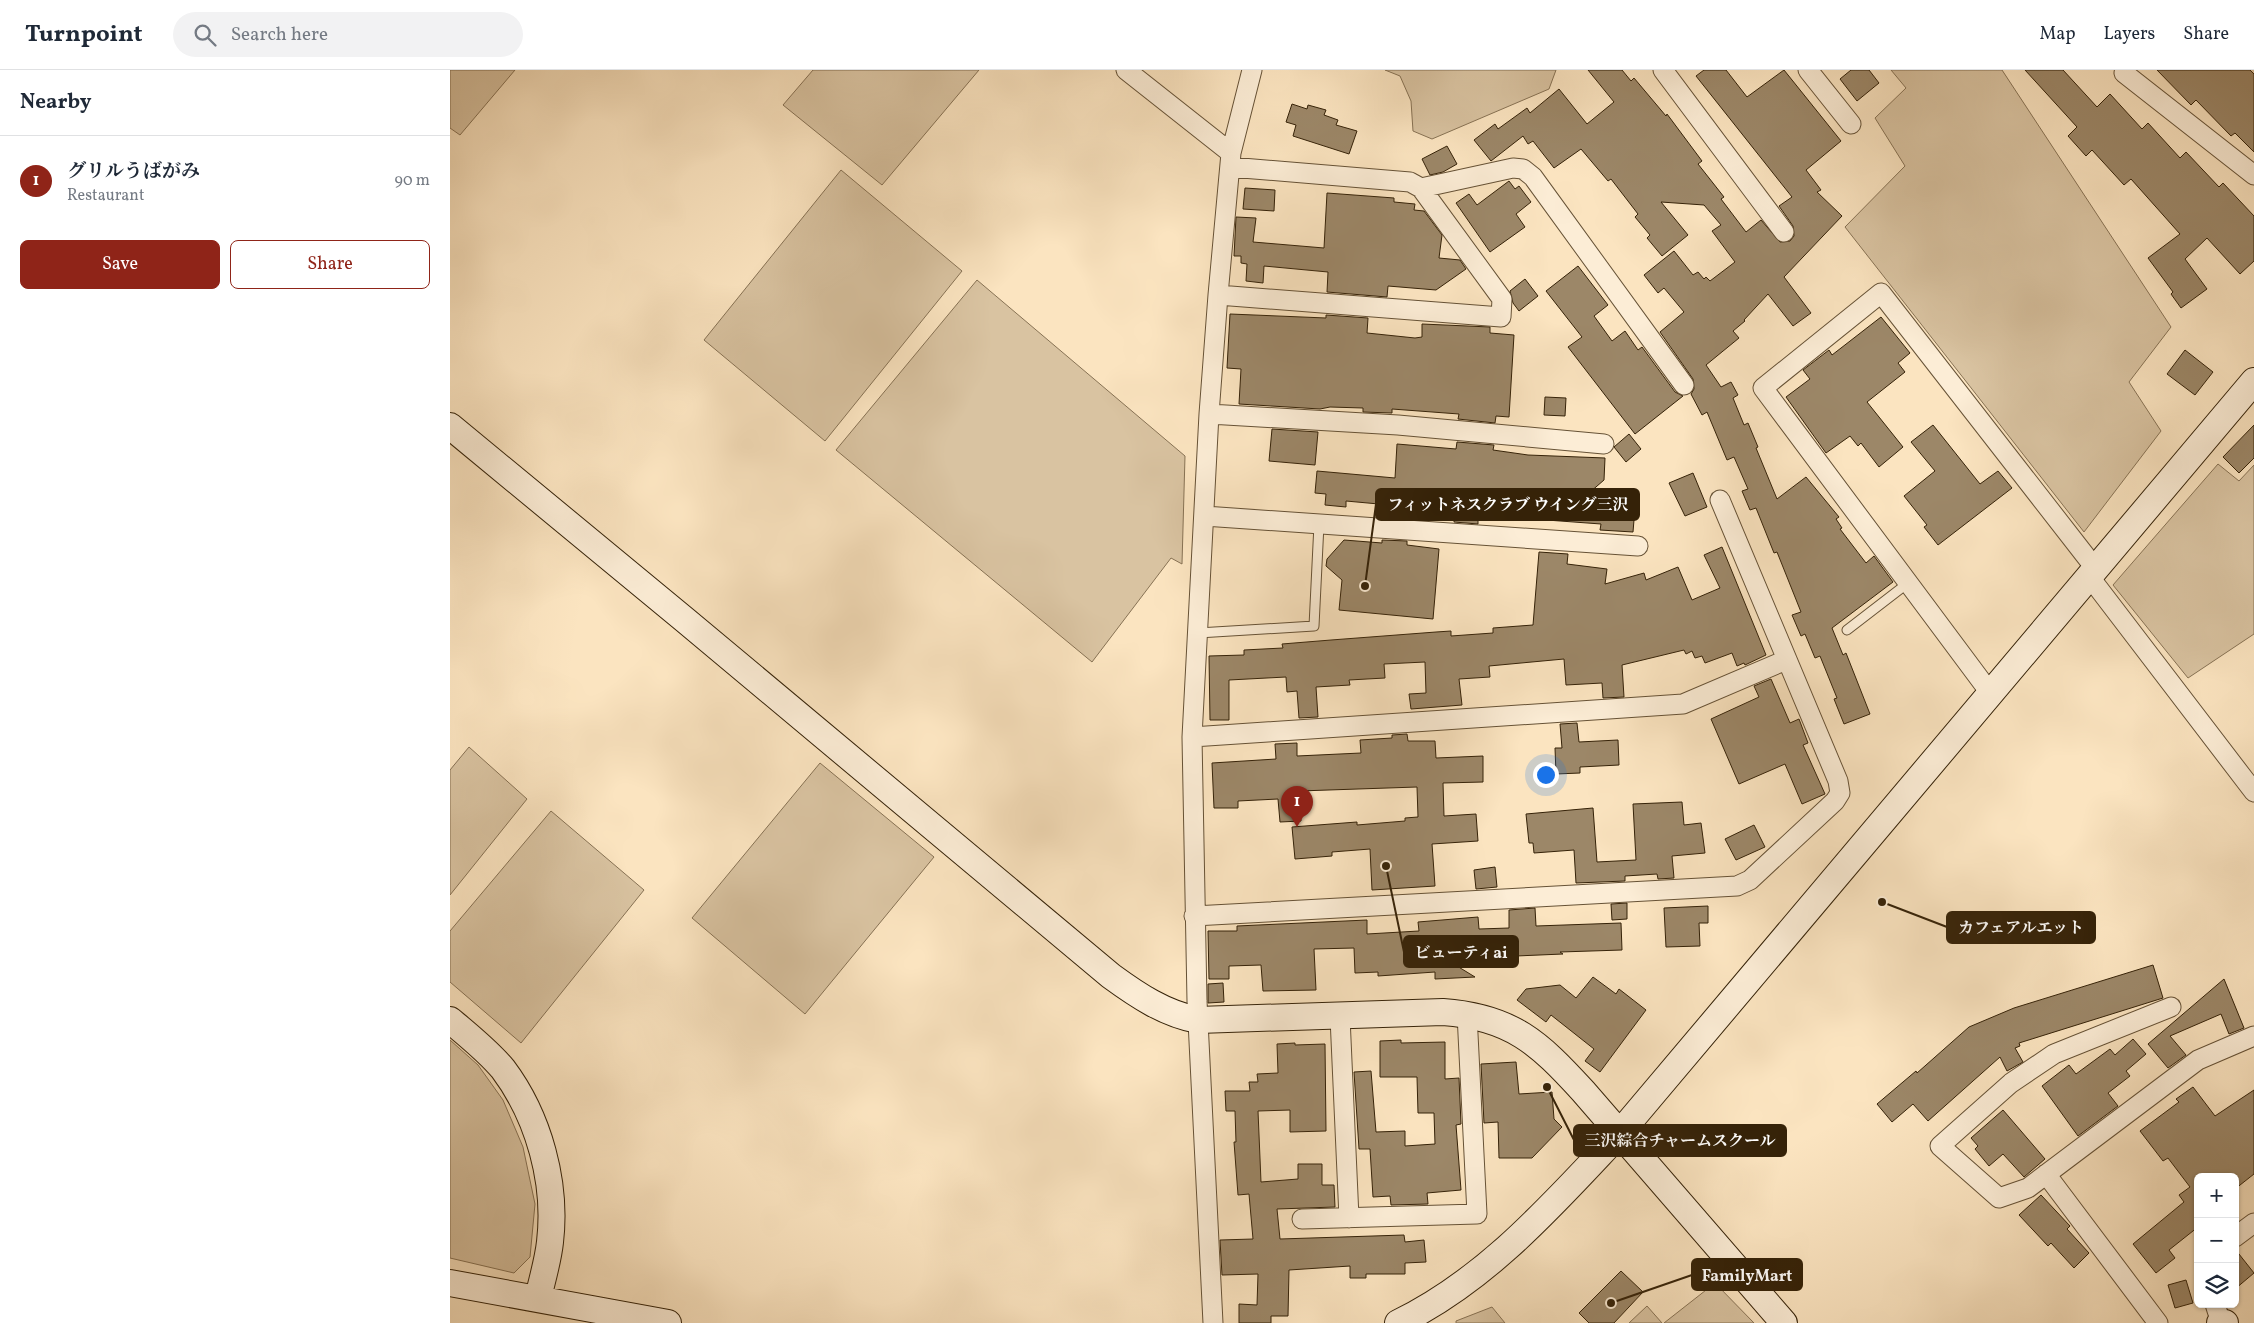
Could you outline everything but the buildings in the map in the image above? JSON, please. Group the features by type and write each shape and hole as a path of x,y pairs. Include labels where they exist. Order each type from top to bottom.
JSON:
{"street":[{"path":"1126,70 1231,160 1410,182 1421,188 1502,300 1501,317 1218,296"},
{"path":"1213,1323 1194,916 1192,737 1209,414 1218,296 1231,160 1252,70"},
{"path":"1663,70 1784,232"},
{"path":"1808,70 1851,124"},
{"path":"2124,73 2254,175"},
{"path":"1421,188 1513,168 1523,169 1533,177 1684,385"},
{"path":"1991,694 1763,388 1881,293 2092,572 2254,792"},
{"path":"1398,1323 1448,1294 1522,1234 1619,1134 2254,381"},
{"path":"1209,414 1398,425 1604,444"},
{"path":"450,426 1135,994 1180,1017 1198,1020 1340,1017 1444,1012 1467,1014 1490,1019 1532,1042 1554,1059 1784,1323"},
{"path":"1194,916 1737,886 1750,880 1835,801 1840,793 1838,781 1720,500"},
{"path":"1204,516 1638,546"},
{"path":"1192,737 1355,724 1683,704 1786,660"},
{"path":"2170,1007 2054,1054 2011,1083 1940,1146 1999,1198 2028,1188 2198,1060 2254,1036"},
{"path":"1302,1219 1477,1214 1467,1014"},
{"path":"1340,1017 1349,1218"},
{"path":"450,1020 475,1041 502,1069 523,1101 537,1134 547,1168 551,1208 550,1243 538,1298"},
{"path":"2046,1174 2158,1323"},
{"path":"2239,1234 2254,1223"},
{"path":"450,1283 668,1323"},
{"path":"2216,1308 2222,1323"}],"lane":[{"path":"1198,633 1314,626 1319,524"},
{"path":"1847,630 1908,584"}],"shaded area":[{"path":"450,70 515,70 460,135 450,128"},
{"path":"813,70 979,70 882,185 783,105"},
{"path":"1385,70 1556,70 1549,89 1432,139 1413,131 1411,101 1400,76"},
{"path":"1891,70 2002,70 2171,327 2129,382 2161,431 2084,532 1845,227 1905,166 1875,118 1906,88"},
{"path":"841,170 962,271 825,441 704,340"},
{"path":"977,280 1185,456 1182,564 1171,558 1092,662 836,450"},
{"path":"2218,464 2239,481 2254,465 2254,634 2188,678 2113,585"},
{"path":"469,747 527,799 450,895 450,770"},
{"path":"820,763 934,857 805,1014 692,918"},
{"path":"551,811 644,890 521,1043 450,982 450,931"},
{"path":"450,1040 478,1065 503,1100 523,1147 535,1204 530,1257 514,1273 450,1258"},
{"path":"1715,1283 1754,1323 1664,1323"},
{"path":"1647,1306 1662,1323 1629,1323"},
{"path":"1492,1307 1505,1323 1456,1323 1456,1321"}],"place":[{"name":"フィットネスクラブ ウイング三沢","path":"1365,586"},
{"name":"グリルうばがみ","path":"1297,827"},
{"name":"ビューティai","path":"1386,866"},
{"name":"カフェアルエット","path":"1882,902"},
{"name":"三沢綜合チャームスクール","path":"1547,1087"},
{"name":"FamilyMart","path":"1611,1303"}]}
